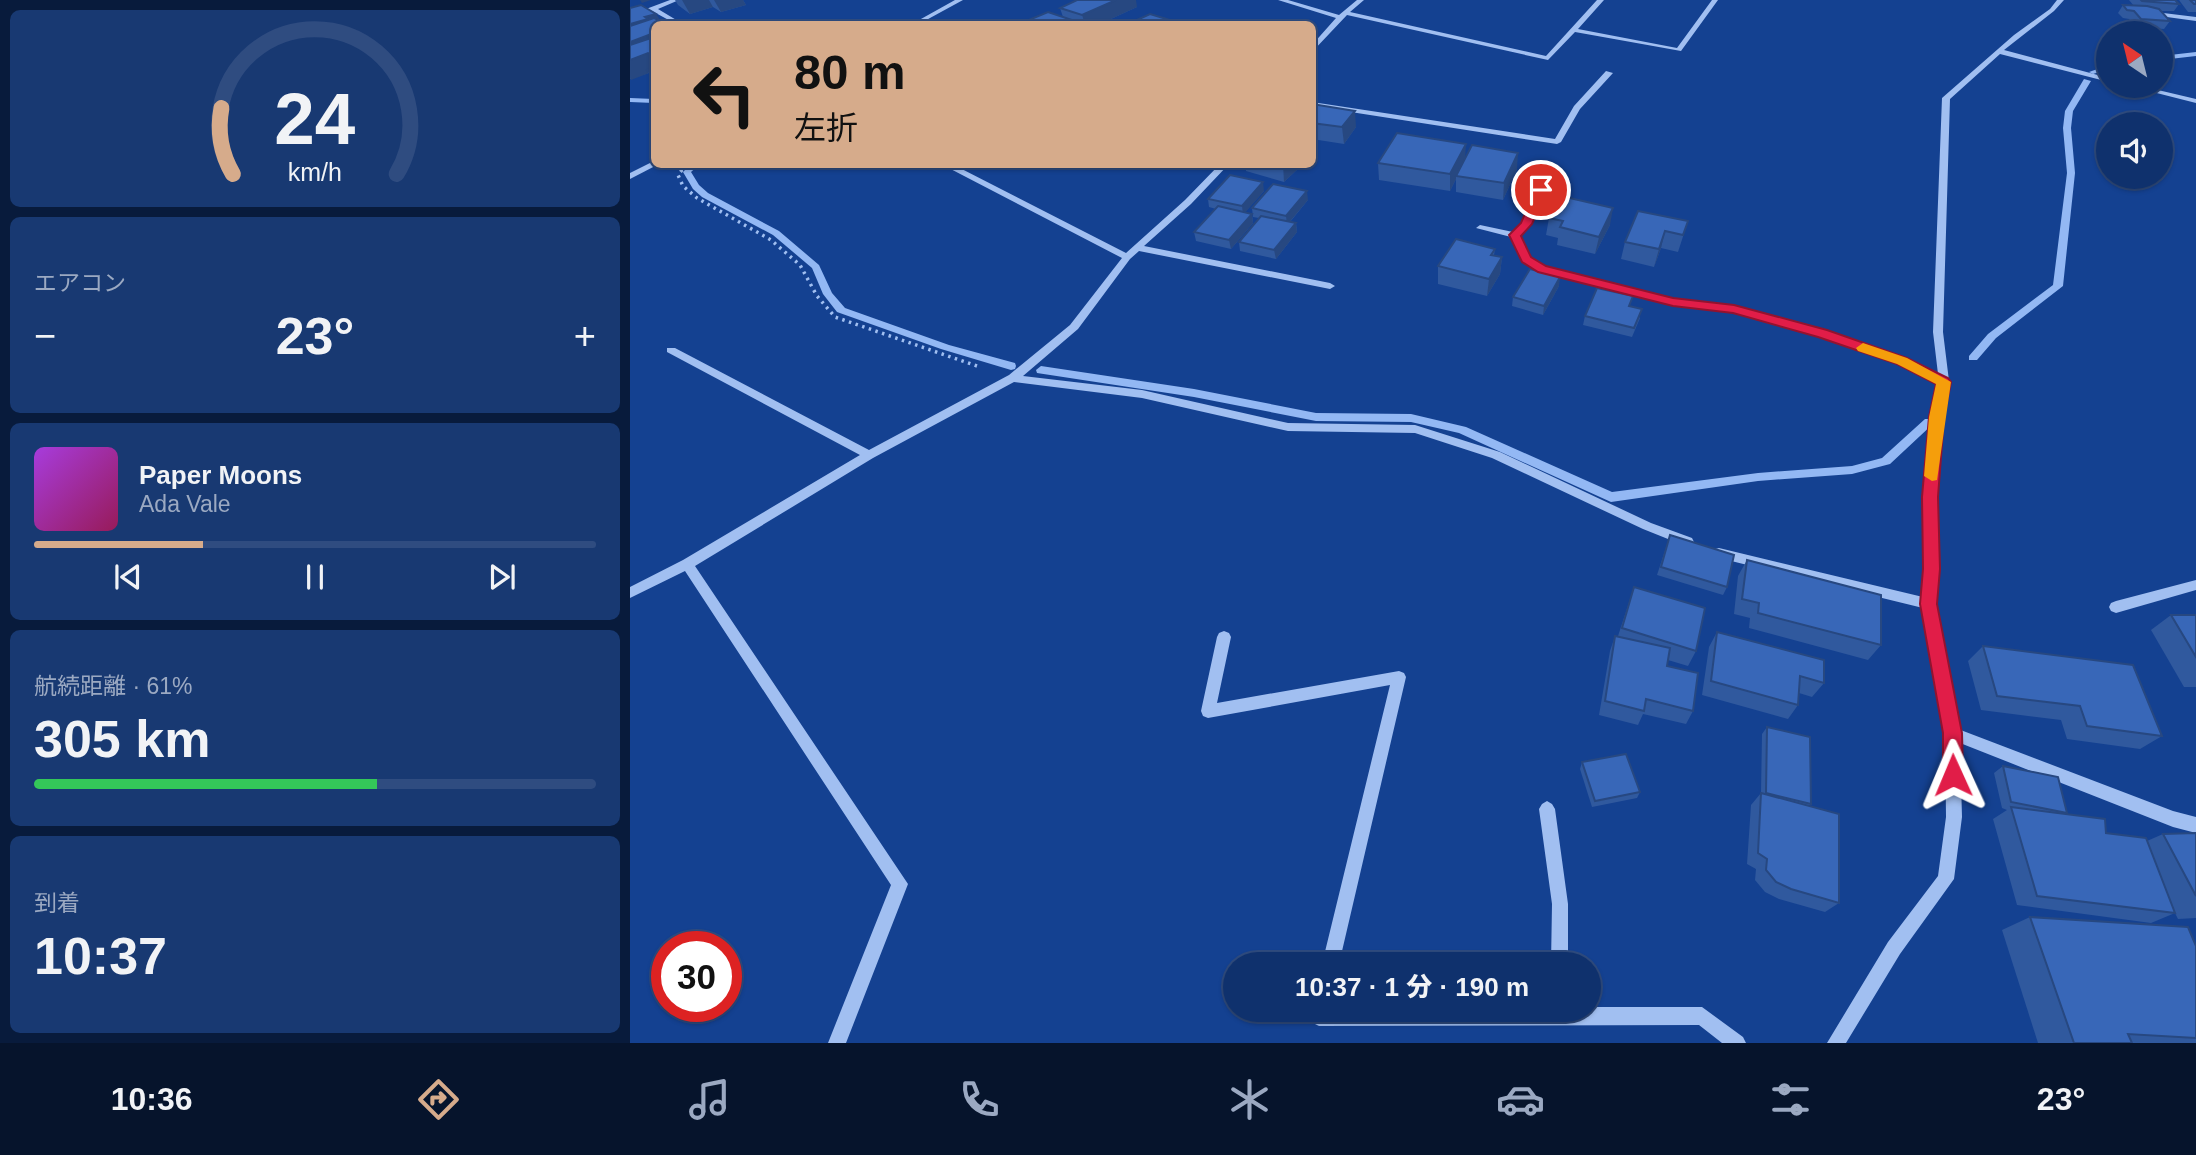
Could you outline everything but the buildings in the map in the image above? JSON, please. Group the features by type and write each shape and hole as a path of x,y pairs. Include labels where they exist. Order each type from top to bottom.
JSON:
{"street":[{"path":"630,17 676,0"},
{"path":"921,21 960,0"},
{"path":"1281,0 1344,16 1548,58 1601,0"},
{"path":"1316,46 1361,0"},
{"path":"1574,30 1679,50 1715,0"},
{"path":"1836,1043 1894,948 1946,878 1954,817 1952,733 1929,604 1930,497 1936,417 1944,382 1938,332 1946,98 2061,0"},
{"path":"653,9 675,21"},
{"path":"2136,12 2196,19"},
{"path":"1999,51 2096,77"},
{"path":"1316,105 1557,142 1577,108 1609,73"},
{"path":"2174,96 2196,101"},
{"path":"630,177 651,166"},
{"path":"954,168 1126,257"},
{"path":"630,593 687,564 869,454 1013,378 1074,327 1126,257 1188,202 1221,168"},
{"path":"1515,235 1526,224 1541,190"},
{"path":"1480,228 1515,235"},
{"path":"1515,235 1526,259 1542,269 1673,302 1734,309 1772,319 1902,361 1944,382"},
{"path":"1138,248 1329,286"},
{"path":"671,350 869,454"},
{"path":"1013,378 1142,394 1287,427 1415,429 1496,455 1647,526 1698,546"},
{"path":"1711,551 1929,604"},
{"path":"687,564 900,884 837,1043"},
{"path":"2116,607 2196,586"},
{"path":"1224,637 1208,712 1399,677 1334,952"},
{"path":"1952,733 2173,819 2196,825"},
{"path":"1547,809 1560,904 1560,952"},
{"path":"1601,1014 1702,1016 1737,1043"}],"path":[{"path":"684,168 678,175 683,186 707,204 771,240 800,265 817,296 835,317 1013,378"}],"waterway":[{"path":"2174,57 2196,54"},
{"path":"1973,358 1992,336 2058,286 2071,173 2067,128 2069,111 2087,81"},
{"path":"630,100 651,101"},
{"path":"692,168 687,172 696,187 705,195 776,233 816,267 828,294 841,310 945,347 1011,366"},
{"path":"1041,370 1194,393 1316,417 1411,418 1462,430 1611,497 1758,477 1852,470 1886,461 1929,422"}],"slow traffic":[{"path":"1863,348 1902,361 1944,382 1936,417 1932,476"}],"route":[{"path":"1541,190 1526,224 1515,235 1526,259 1542,269 1673,302 1734,309 1822,334 1902,361 1944,382 1936,417 1930,497 1929,604 1952,733 1953,775"}]}
